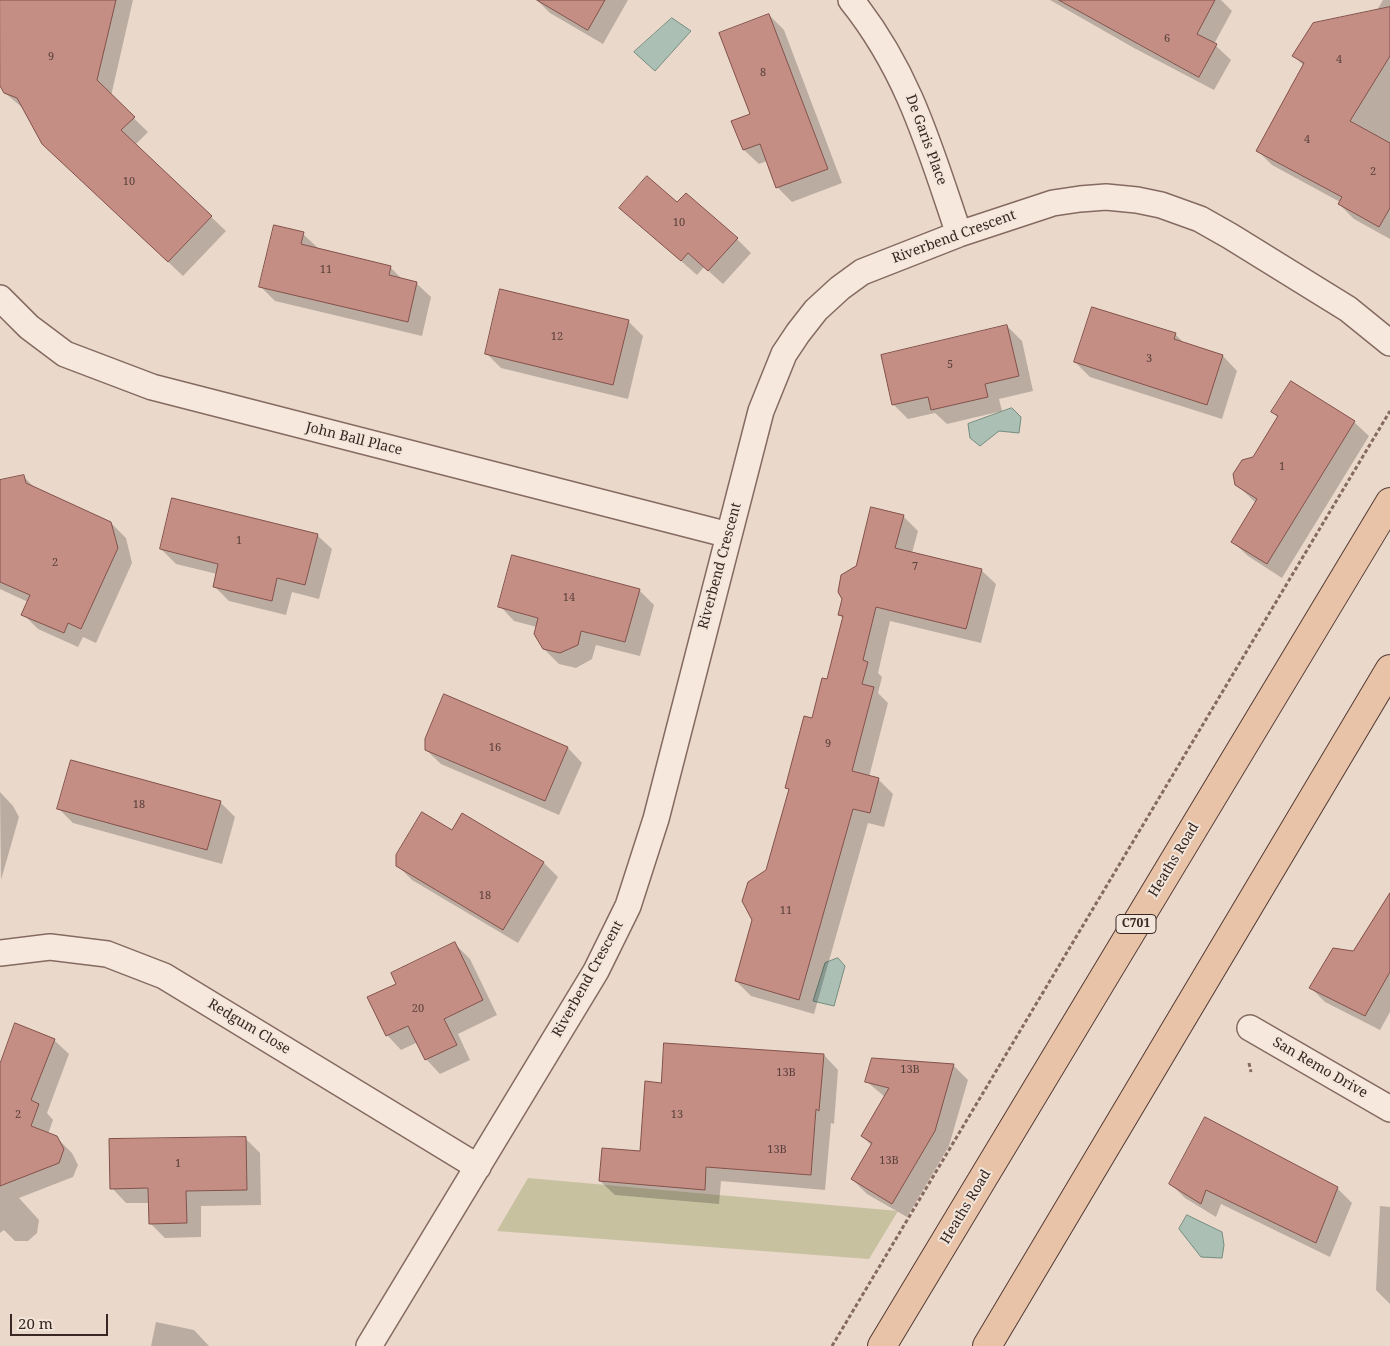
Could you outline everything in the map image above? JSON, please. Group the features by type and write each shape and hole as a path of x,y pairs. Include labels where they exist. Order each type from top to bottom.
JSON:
{"main road":[{"name":"Heaths Road","path":"882,1346 1390,502"},
{"path":"987,1346 1390,669"}],"street":[{"name":"De Garis Place","path":"851,0 884,47 919,115 959,234"},
{"name":"Riverbend Crescent","path":"369,1346 596,971 628,906 656,819 768,392 784,354 798,332 840,288 862,272 959,234 1053,203 1106,197 1136,200 1161,205 1200,220 1230,236 1348,309 1390,343"},
{"name":"John Ball Place","path":"0,298 29,327 65,354 152,387 729,535"},
{"name":"Riverbend Crescent","path":"1348,309 1390,327"},
{"name":"Redgum Close","path":"0,953 50,947 107,954 164,976 478,1167"},
{"name":"San Remo Drive","path":"1250,1028 1390,1109"}],"path":[{"path":"832,1346 1390,411"}],"shaded area":[{"path":"672,18 691,31 655,71 634,52"},
{"path":"1012,408 1021,417 1019,433 999,431 980,446 970,438 968,424"},
{"path":"838,958 845,966 834,1006 813,1001 825,963"},
{"path":"528,1178 898,1211 869,1259 497,1231"},
{"path":"1187,1215 1222,1232 1224,1245 1222,1258 1201,1257 1179,1229"}],"building":[{"path":"0,0 116,0 97,80 135,117 121,130 212,216 168,262 42,144 17,98 4,93 0,86"},
{"path":"537,0 605,0 588,30"},
{"path":"1059,0 1215,0 1197,34 1217,44 1199,77"},
{"path":"1390,7 1390,56 1350,121 1390,143 1390,208 1379,227 1338,204 1342,197 1256,151 1304,63 1292,56 1313,23"},
{"path":"769,14 828,169 776,188 760,144 743,150 731,121 750,114 719,33"},
{"path":"647,176 677,202 686,193 738,238 708,271 688,253 681,261 619,208"},
{"path":"274,225 304,232 301,244 391,266 389,275 417,282 408,322 259,287"},
{"path":"500,289 629,320 613,385 485,354"},
{"path":"1092,307 1176,333 1174,339 1223,355 1207,405 1074,362"},
{"path":"1007,325 1019,376 985,384 988,397 931,410 928,397 892,405 881,355"},
{"path":"1291,381 1355,421 1267,564 1231,542 1257,499 1235,485 1233,474 1242,460 1253,457 1278,416 1271,412"},
{"path":"24,475 26,483 111,522 118,548 81,629 68,623 64,633 21,615 30,595 0,582 0,480"},
{"path":"172,498 318,534 305,585 277,578 272,601 213,587 218,564 160,549"},
{"path":"871,507 904,515 895,548 982,569 966,629 876,607 863,660 868,662 862,684 874,687 852,771 879,778 870,813 853,809 799,1000 735,981 752,920 742,901 748,882 766,870 789,789 785,788 804,716 812,718 822,678 827,679 843,616 838,615 842,599 838,592 841,575 856,566"},
{"path":"512,555 640,589 625,642 581,631 578,645 560,653 543,649 534,634 538,618 498,607"},
{"path":"444,694 568,747 545,801 425,750 425,739"},
{"path":"71,760 221,801 207,850 57,809"},
{"path":"422,812 452,830 462,813 544,862 503,930 396,866 396,855"},
{"path":"1390,893 1390,972 1365,1016 1309,988 1333,948 1353,951"},
{"path":"455,942 483,1000 444,1019 457,1045 425,1060 408,1026 386,1036 367,997 396,984 391,973"},
{"path":"15,1023 55,1039 31,1100 39,1104 31,1126 57,1136 64,1149 59,1163 0,1186 0,1064"},
{"path":"664,1043 824,1054 819,1111 816,1109 811,1175 706,1167 705,1190 599,1181 602,1148 640,1151 645,1081 661,1083"},
{"path":"872,1058 954,1064 935,1131 892,1204 851,1179 872,1143 861,1136 889,1088 865,1082"},
{"path":"1205,1117 1338,1187 1316,1243 1206,1190 1201,1204 1169,1184"},
{"path":"246,1137 247,1190 186,1191 187,1223 149,1224 148,1188 110,1189 109,1139"}]}
